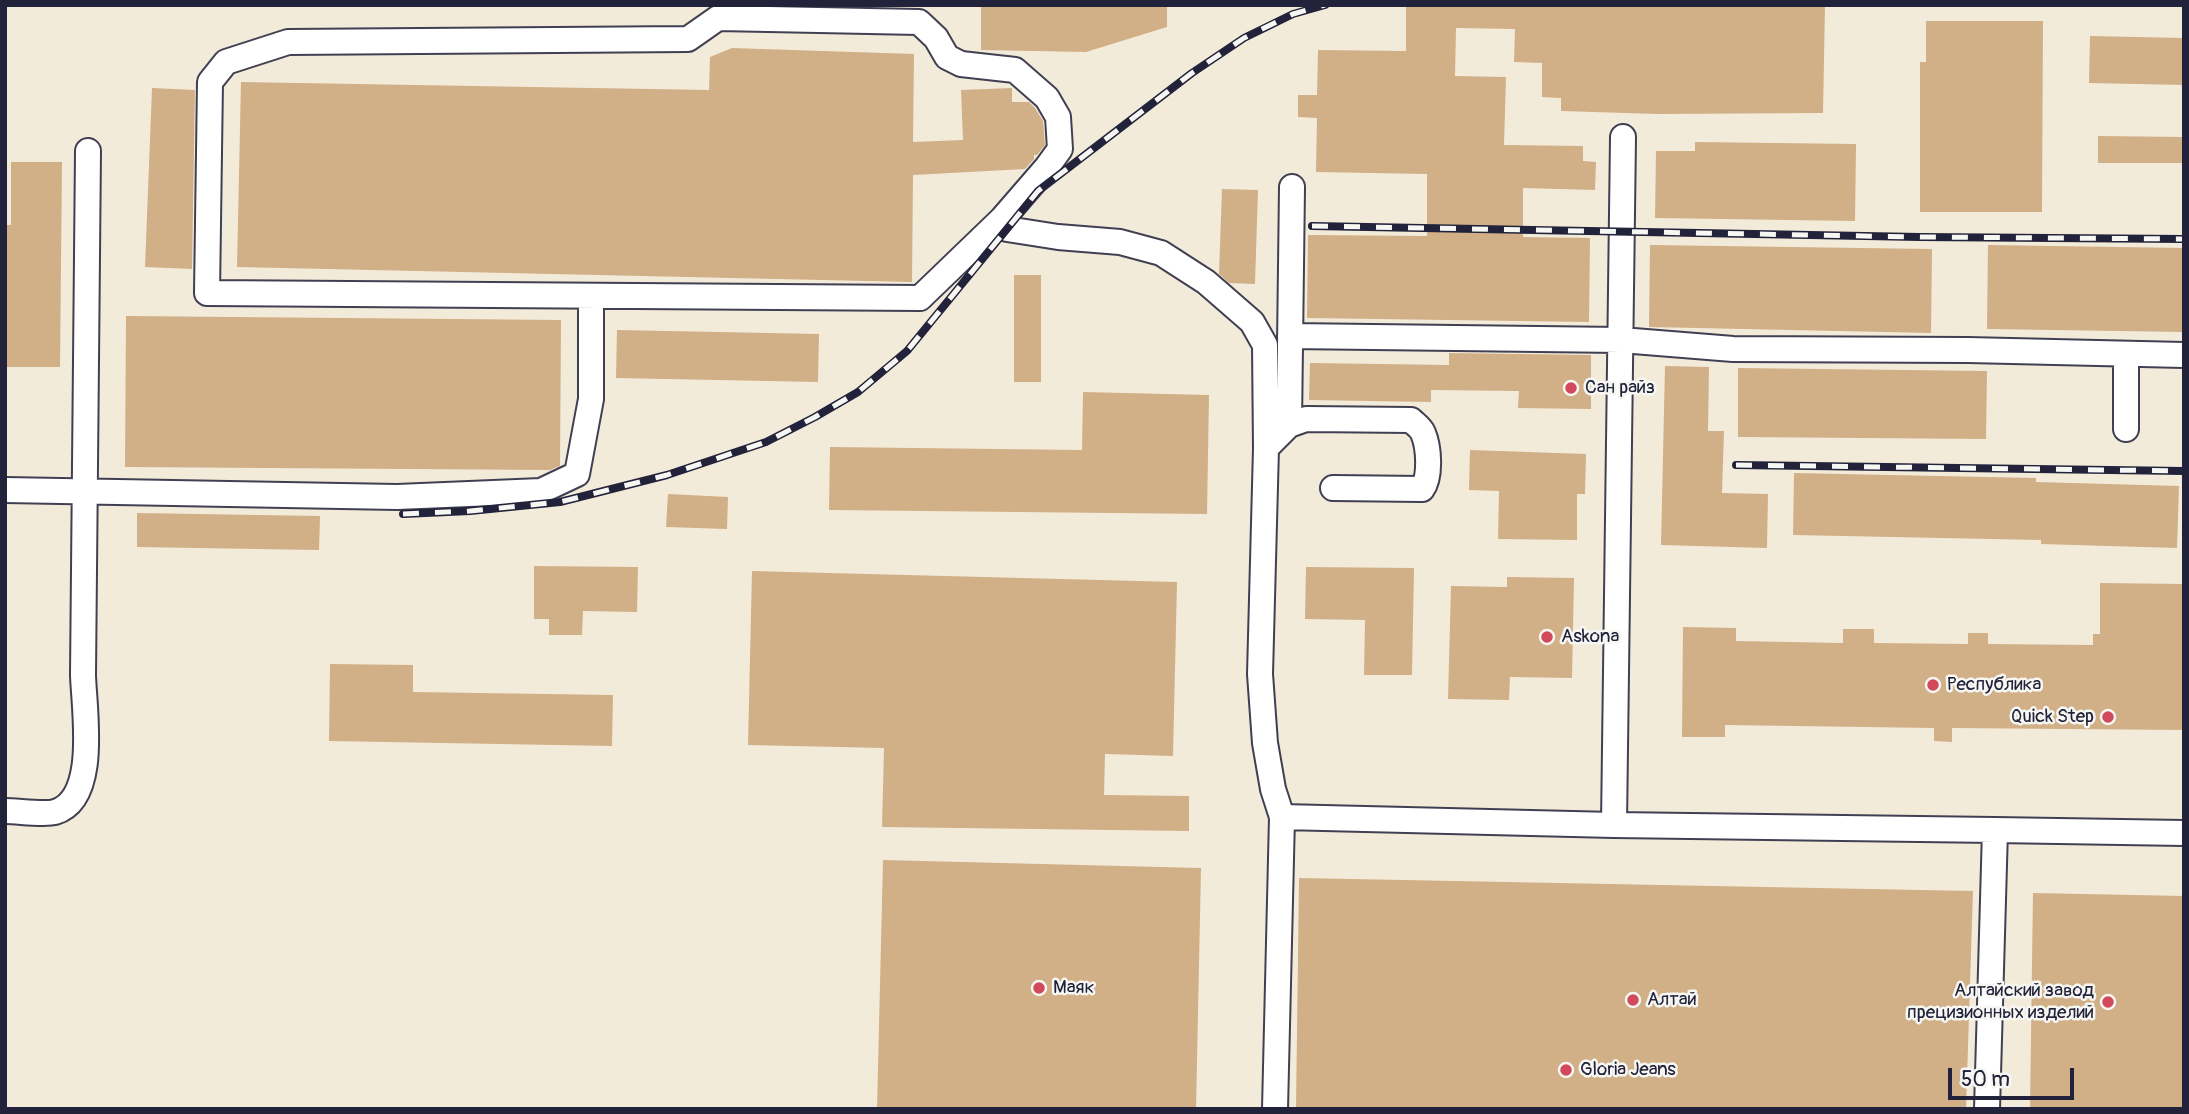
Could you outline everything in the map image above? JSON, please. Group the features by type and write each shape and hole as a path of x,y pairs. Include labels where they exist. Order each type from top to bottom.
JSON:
{"lane":[{"path":"718,18 919,22 936,38 947,57 961,64 1015,70 1047,98 1058,117 1060,149 1002,219 920,298 207,293 210,82 226,62 288,42 688,39 718,18"},
{"path":"1614,825 1623,137"},
{"path":"5,811 55,812 72,801 81,788 86,756 83,675 88,151"},
{"path":"1289,425 1292,187"},
{"path":"1002,219 1007,229 1058,237 1120,242 1161,253 1206,282 1252,322 1265,345 1266,448 1259,674 1265,743 1273,789 1282,817 1275,1109"},
{"path":"5,490 397,497 541,491 577,474 591,399 591,297"},
{"path":"1290,336 1621,340 1733,348 2184,355"},
{"path":"2126,354 2126,429"},
{"path":"1266,448 1289,425 1306,419 1411,420 1423,431 1429,474 1422,489 1333,488"},
{"path":"1282,817 1614,825 2184,833"},
{"path":"1987,1109 1995,830"}],"building":[{"path":"981,5 1167,6 1167,27 1086,52 981,50"},
{"path":"1406,5 1825,5 1823,113 1657,114 1561,111 1561,98 1542,97 1542,63 1514,62 1515,29 1456,28 1455,76 1506,77 1504,145 1583,146 1583,161 1596,162 1595,190 1523,188 1523,237 1590,238 1589,322 1307,318 1308,235 1427,236 1427,174 1316,172 1317,118 1298,117 1298,95 1317,95 1318,50 1406,51"},
{"path":"1926,21 2043,21 2042,212 1920,212 1920,62 1926,62"},
{"path":"2090,36 2184,38 2184,85 2089,83"},
{"path":"732,48 914,54 913,142 963,140 961,90 1012,88 1012,102 1029,102 1043,121 1045,145 1025,169 913,175 912,282 237,267 241,82 709,90 710,57"},
{"path":"152,88 195,90 192,269 145,267"},
{"path":"2098,136 2184,137 2184,163 2098,163"},
{"path":"1695,142 1856,144 1855,221 1655,218 1656,151 1695,151"},
{"path":"11,162 62,162 60,367 5,367 5,225 11,225"},
{"path":"1222,189 1258,190 1255,284 1229,283 1219,274"},
{"path":"1650,245 1932,249 1931,333 1649,327"},
{"path":"1988,245 2184,248 2184,332 1987,329"},
{"path":"1014,275 1041,275 1041,382 1014,382"},
{"path":"126,316 561,320 560,466 550,470 125,467"},
{"path":"617,330 819,334 818,382 616,378"},
{"path":"1449,353 1591,355 1591,409 1518,408 1519,391 1431,390 1431,402 1309,400 1310,363 1449,365"},
{"path":"1665,366 1709,367 1708,431 1724,431 1722,493 1768,494 1767,548 1661,545"},
{"path":"1738,368 1987,371 1986,439 1738,437"},
{"path":"1083,392 1209,395 1207,514 829,510 830,447 1082,450"},
{"path":"1470,450 1586,454 1585,494 1577,494 1577,540 1498,539 1499,491 1469,490"},
{"path":"1794,473 2036,478 2036,482 2179,486 2177,548 2041,544 2041,540 1793,535"},
{"path":"668,494 728,497 727,529 666,527"},
{"path":"137,513 320,516 319,550 137,547"},
{"path":"534,566 638,567 637,612 583,611 582,635 549,635 549,619 534,619"},
{"path":"1306,567 1414,568 1412,675 1364,675 1365,620 1305,619"},
{"path":"752,571 1177,582 1173,756 1105,754 1104,795 1189,796 1189,831 882,827 884,748 748,745"},
{"path":"1507,577 1574,578 1572,678 1510,677 1509,700 1448,699 1451,586 1507,587"},
{"name":"Республика","path":"2100,583 2184,584 2184,730 1952,728 1952,742 1934,741 1934,728 1725,725 1725,737 1682,737 1683,627 1736,628 1736,641 1843,643 1843,629 1874,629 1874,643 1968,644 1968,633 1988,633 1988,644 2093,645 2093,634 2100,634"},
{"path":"330,664 413,665 413,692 613,695 612,746 329,741"},
{"name":"Маяк","path":"883,860 1201,868 1196,1109 877,1109"},
{"name":"Алтай","path":"1299,878 1973,891 1966,1109 1296,1109"},
{"name":"Алтайский завод прецизионных изделий","path":"2033,893 2184,896 2184,1109 2030,1109"}],"railway":[{"path":"403,514 470,511 560,502 667,475 766,442 815,417 858,392 907,351 1038,191 1192,73 1244,38 1293,14 1325,5"},
{"path":"1312,226 2184,239"},
{"path":"1736,465 2184,471"}],"place":[{"name":"Сан райз","path":"1571,388"},
{"name":"Askona","path":"1547,637"},
{"name":"Республика","path":"1933,685"},
{"name":"Quick Step","path":"2108,717"},
{"name":"Маяк","path":"1039,988"},
{"name":"Алтай","path":"1633,1000"},
{"name":"Алтайский завод прецизионных изделий","path":"2108,1002"},
{"name":"Gloria Jeans","path":"1566,1070"}]}
